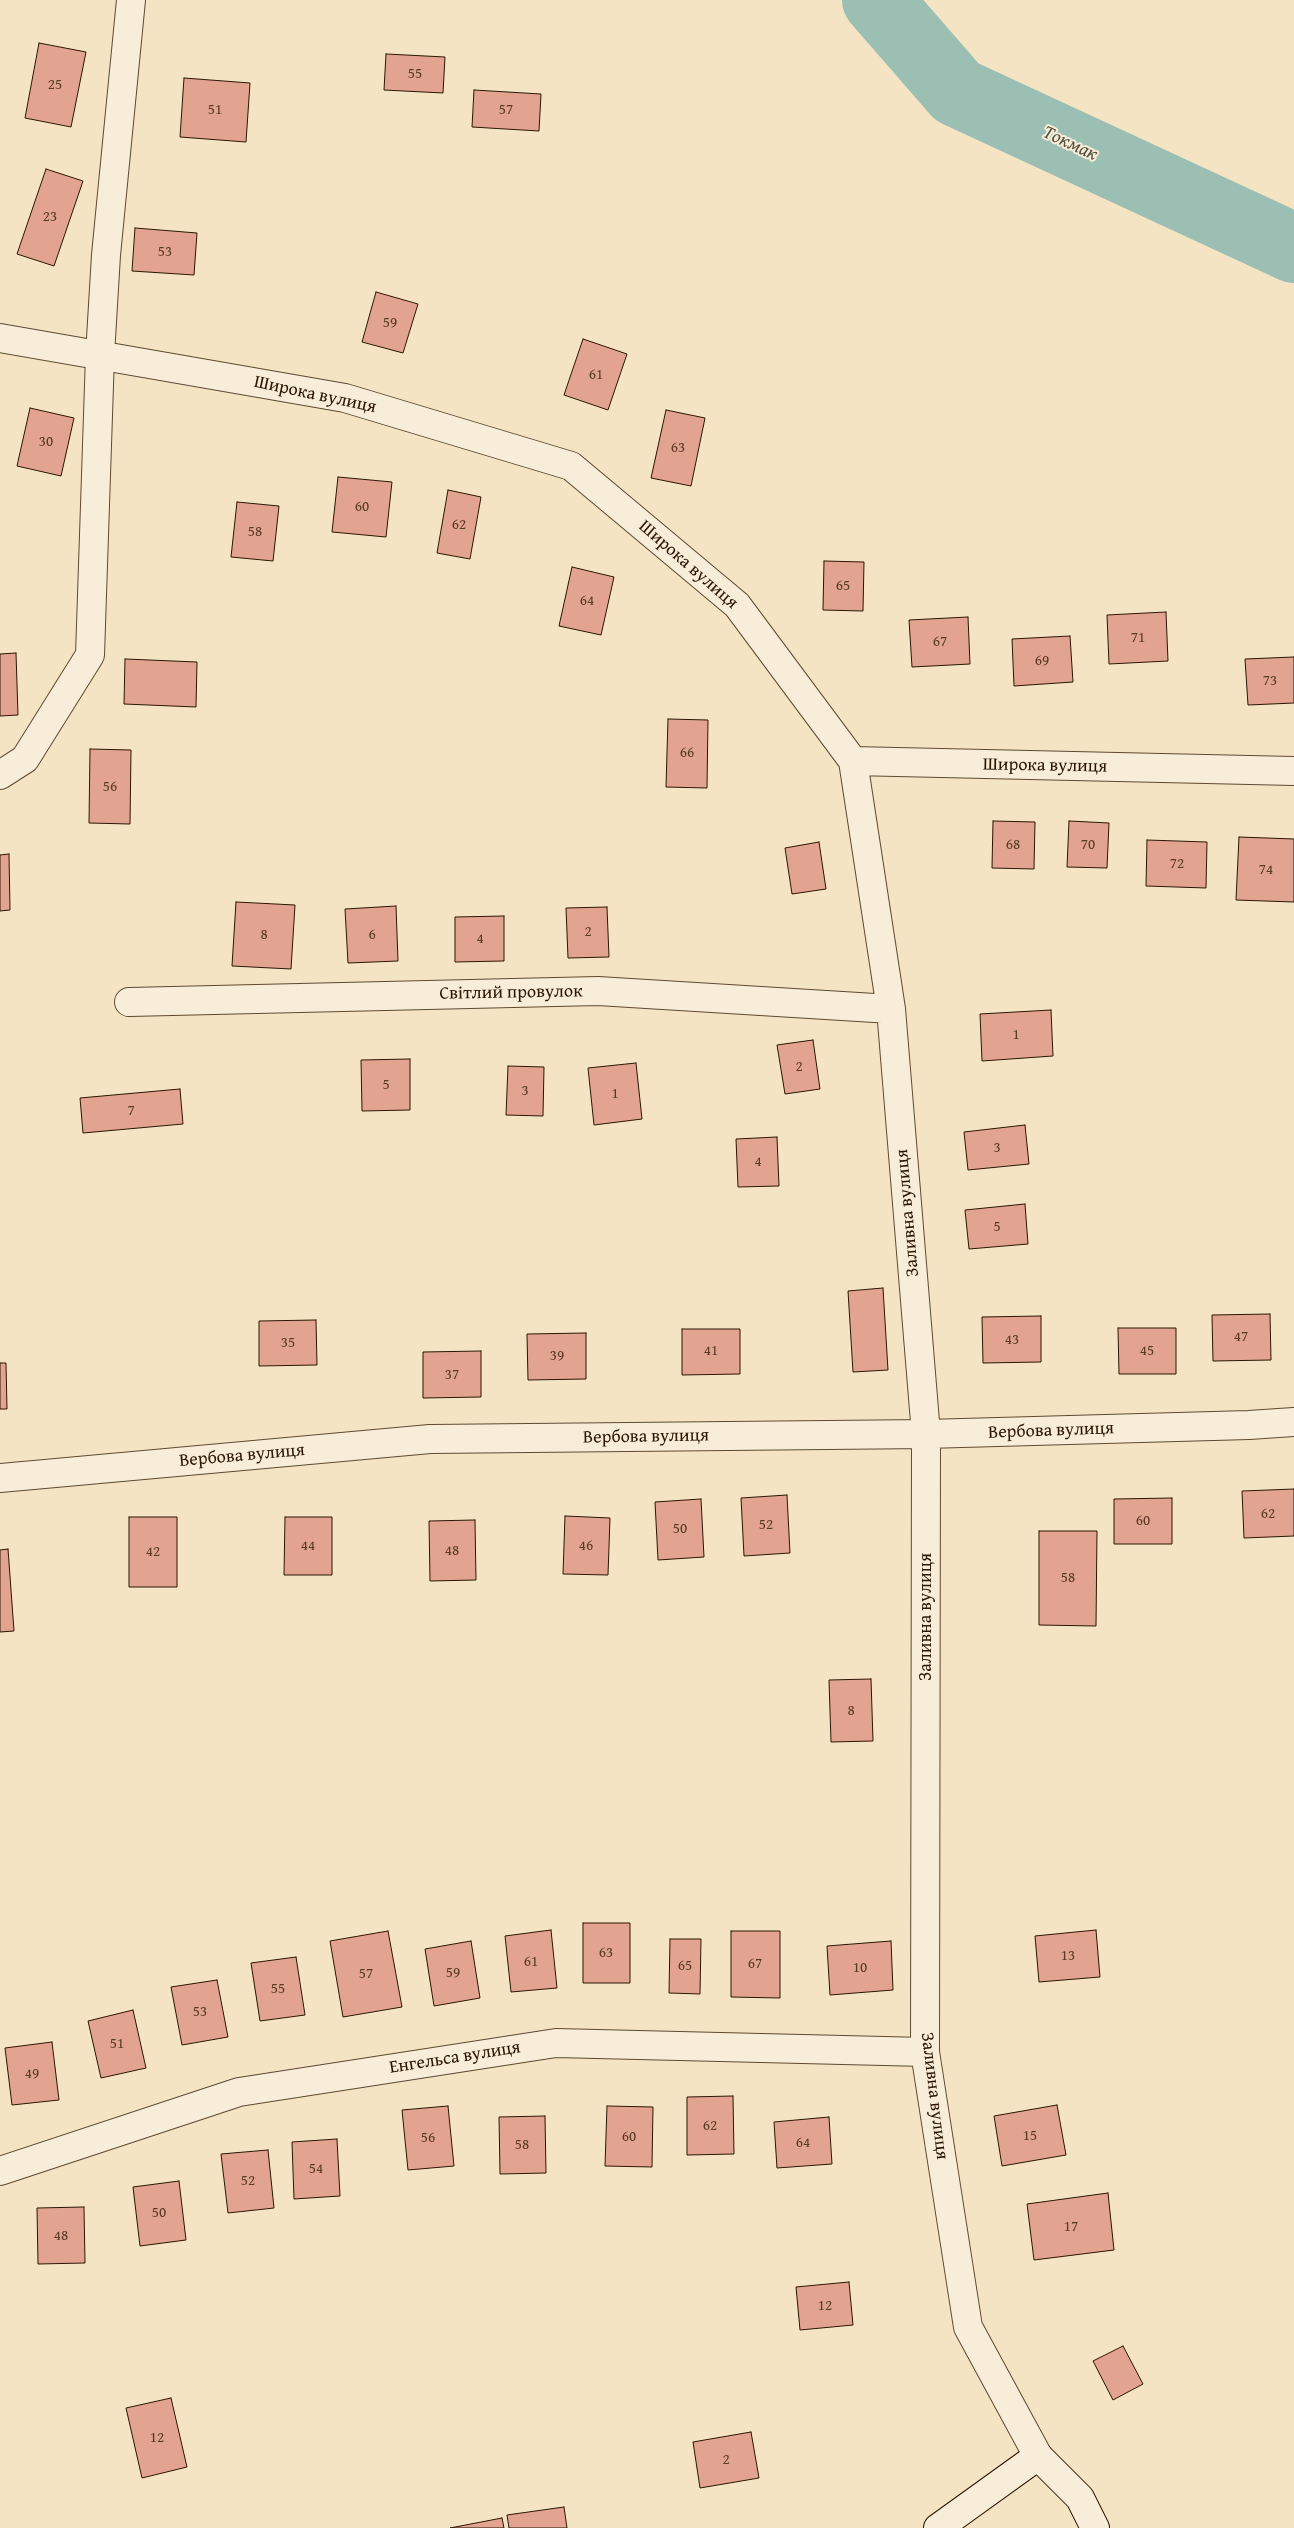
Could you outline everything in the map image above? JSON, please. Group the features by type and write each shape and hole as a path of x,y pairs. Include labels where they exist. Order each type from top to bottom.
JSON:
{"street":[{"path":"0,775 25,759 90,655 100,354 106,255 131,0"},
{"name":"Широка вулиця","path":"0,338 345,398 571,466 737,605 852,761 1294,771"},
{"name":"Заливна вулиця","path":"852,761 891,1009 926,1434 925,2052 968,2327 1038,2456 1080,2498 1095,2528"},
{"name":"Світлий провулок","path":"129,1002 598,991 891,1009"},
{"name":"Вербова вулиця","path":"0,1478 430,1439 926,1434 1249,1425 1294,1422"},
{"name":"Енгельса вулиця","path":"0,2171 239,2092 556,2043 925,2052"},
{"path":"938,2528 1038,2456"}],"building":[{"path":"39,43 86,52 71,127 25,118"},
{"path":"386,54 445,57 443,93 384,90"},
{"path":"184,78 250,83 246,142 180,137"},
{"path":"474,90 541,94 539,131 472,127"},
{"path":"46,169 83,181 54,266 17,254"},
{"path":"135,228 197,233 194,275 132,271"},
{"path":"376,292 418,304 403,353 362,342"},
{"path":"583,339 627,354 608,410 564,395"},
{"path":"30,408 74,418 61,476 17,466"},
{"path":"666,410 705,418 691,486 651,478"},
{"path":"338,477 392,482 386,537 332,532"},
{"path":"448,490 481,497 470,559 437,553"},
{"path":"237,502 279,506 273,561 231,557"},
{"path":"824,561 864,562 863,611 823,610"},
{"path":"572,567 614,577 601,635 559,626"},
{"path":"1166,612 1168,661 1109,664 1107,615"},
{"path":"968,617 970,664 912,667 909,620"},
{"path":"1070,636 1073,682 1014,686 1012,639"},
{"path":"16,653 18,715 0,716 0,654"},
{"path":"1294,657 1294,703 1248,705 1245,659"},
{"path":"125,659 197,662 196,707 124,704"},
{"path":"668,719 708,720 707,788 666,787"},
{"path":"90,749 131,750 130,824 89,823"},
{"path":"993,821 1035,822 1034,869 992,868"},
{"path":"1069,821 1109,823 1107,868 1067,867"},
{"path":"1239,837 1294,839 1294,902 1236,900"},
{"path":"1147,840 1207,842 1206,888 1146,886"},
{"path":"819,842 826,889 792,894 785,848"},
{"path":"9,854 10,910 0,911 0,855"},
{"path":"236,902 295,905 291,969 232,966"},
{"path":"396,906 398,961 348,963 345,909"},
{"path":"607,907 609,957 568,958 566,908"},
{"path":"504,916 504,961 455,962 455,917"},
{"path":"1051,1010 1053,1056 982,1061 980,1014"},
{"path":"813,1040 820,1089 785,1094 777,1045"},
{"path":"410,1059 410,1110 362,1111 361,1060"},
{"path":"636,1063 642,1119 594,1125 588,1068"},
{"path":"508,1066 544,1067 543,1116 506,1115"},
{"path":"180,1089 183,1124 83,1133 80,1098"},
{"path":"1025,1125 1029,1164 968,1170 964,1132"},
{"path":"777,1137 779,1186 738,1187 736,1139"},
{"path":"1025,1204 1028,1244 969,1249 965,1210"},
{"path":"883,1288 888,1370 853,1372 848,1291"},
{"path":"1270,1314 1271,1360 1213,1361 1212,1315"},
{"path":"1041,1316 1041,1362 983,1363 982,1317"},
{"path":"316,1320 317,1365 259,1366 259,1321"},
{"path":"1118,1328 1176,1328 1176,1374 1119,1374"},
{"path":"682,1329 740,1329 740,1374 682,1375"},
{"path":"586,1333 586,1379 528,1380 527,1334"},
{"path":"481,1351 481,1397 423,1398 423,1352"},
{"path":"0,1363 6,1363 7,1409 0,1409"},
{"path":"1294,1489 1294,1536 1244,1538 1242,1491"},
{"path":"787,1495 790,1553 744,1556 741,1498"},
{"path":"1172,1498 1172,1544 1114,1544 1114,1499"},
{"path":"701,1499 704,1557 658,1560 655,1502"},
{"path":"565,1516 610,1518 608,1575 563,1574"},
{"path":"129,1517 177,1517 177,1587 129,1587"},
{"path":"285,1517 332,1517 332,1575 284,1575"},
{"path":"475,1520 476,1580 430,1581 429,1521"},
{"path":"1039,1531 1097,1531 1096,1626 1039,1625"},
{"path":"8,1549 14,1631 0,1632 0,1550"},
{"path":"871,1679 873,1741 831,1742 829,1680"},
{"path":"583,1923 630,1923 630,1983 583,1983"},
{"path":"551,1930 557,1988 511,1992 505,1936"},
{"path":"1096,1930 1100,1977 1039,1982 1035,1936"},
{"path":"388,1931 402,2007 343,2017 330,1941"},
{"path":"731,1931 780,1931 780,1998 731,1997"},
{"path":"670,1939 701,1939 700,1994 669,1993"},
{"path":"471,1941 480,1998 434,2006 425,1949"},
{"path":"891,1941 893,1990 830,1995 827,1946"},
{"path":"296,1957 305,2015 260,2021 251,1963"},
{"path":"217,1980 228,2037 182,2045 171,1987"},
{"path":"133,2010 146,2068 101,2078 88,2021"},
{"path":"52,2042 59,2100 12,2105 5,2048"},
{"path":"733,2096 734,2154 687,2155 687,2097"},
{"path":"1057,2105 1066,2155 1002,2166 994,2116"},
{"path":"448,2106 454,2166 408,2170 402,2110"},
{"path":"607,2106 653,2107 652,2167 605,2166"},
{"path":"545,2116 546,2173 500,2174 499,2117"},
{"path":"829,2117 832,2164 777,2168 774,2122"},
{"path":"337,2139 340,2196 294,2199 292,2142"},
{"path":"268,2150 274,2208 228,2213 221,2154"},
{"path":"179,2181 186,2240 140,2246 133,2187"},
{"path":"1108,2193 1114,2250 1034,2260 1027,2204"},
{"path":"84,2207 85,2263 38,2264 37,2208"},
{"path":"849,2282 853,2325 800,2330 796,2287"},
{"path":"1123,2346 1143,2384 1113,2400 1093,2361"},
{"path":"171,2398 187,2467 142,2478 126,2408"},
{"path":"751,2432 759,2478 700,2488 693,2442"},
{"path":"564,2507 567,2528 509,2528 507,2515"},
{"path":"502,2518 504,2528 450,2528"}],"waterway":[{"name":"Токмак","path":"877,0 957,92 1294,248"}]}
